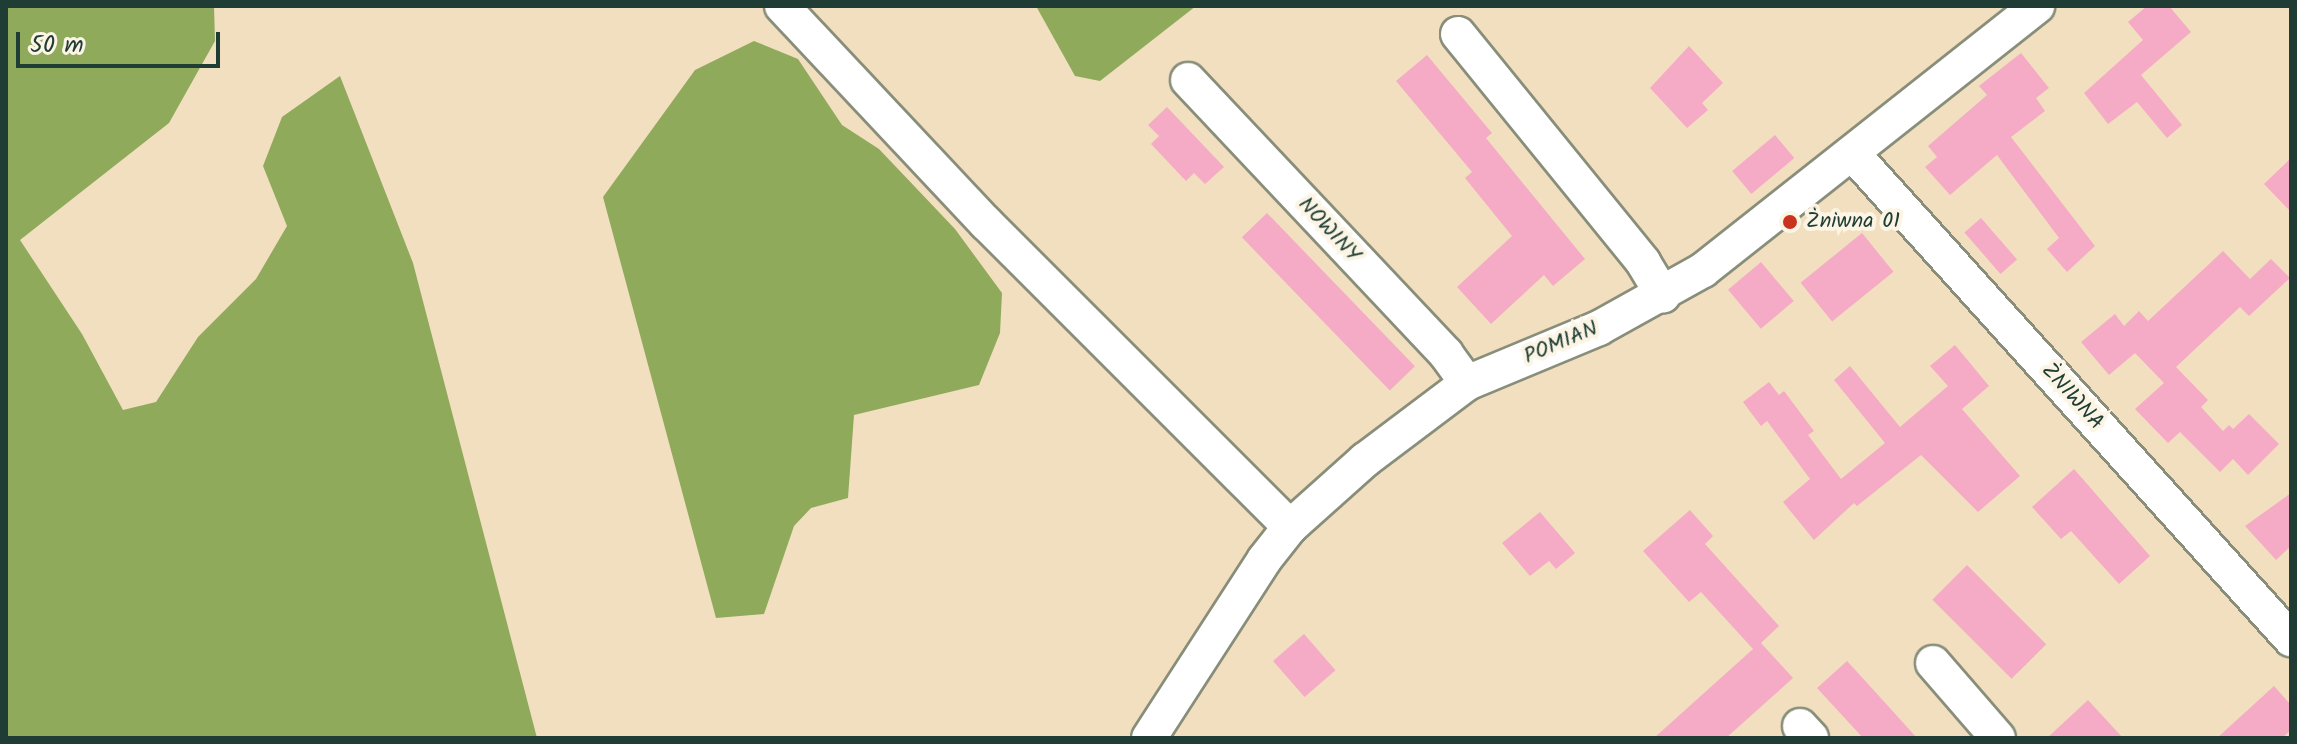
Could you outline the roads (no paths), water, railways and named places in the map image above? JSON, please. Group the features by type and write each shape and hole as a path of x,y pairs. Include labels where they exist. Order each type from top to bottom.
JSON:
{"street":[{"path":"782,6 986,223 1290,527"},
{"name":"POMIAN","path":"1149,738 1290,527 1365,460 1467,383 1663,295 1778,215 2037,6"},
{"path":"1458,34 1663,295"},
{"name":"NOWINY","path":"1188,80 1446,354 1467,383"},
{"name":"ŻNIWNA","path":"1853,154 2291,639"},
{"path":"1933,663 1998,738"}],"place":[{"name":"Żniwna 01","path":"1790,222"}]}
